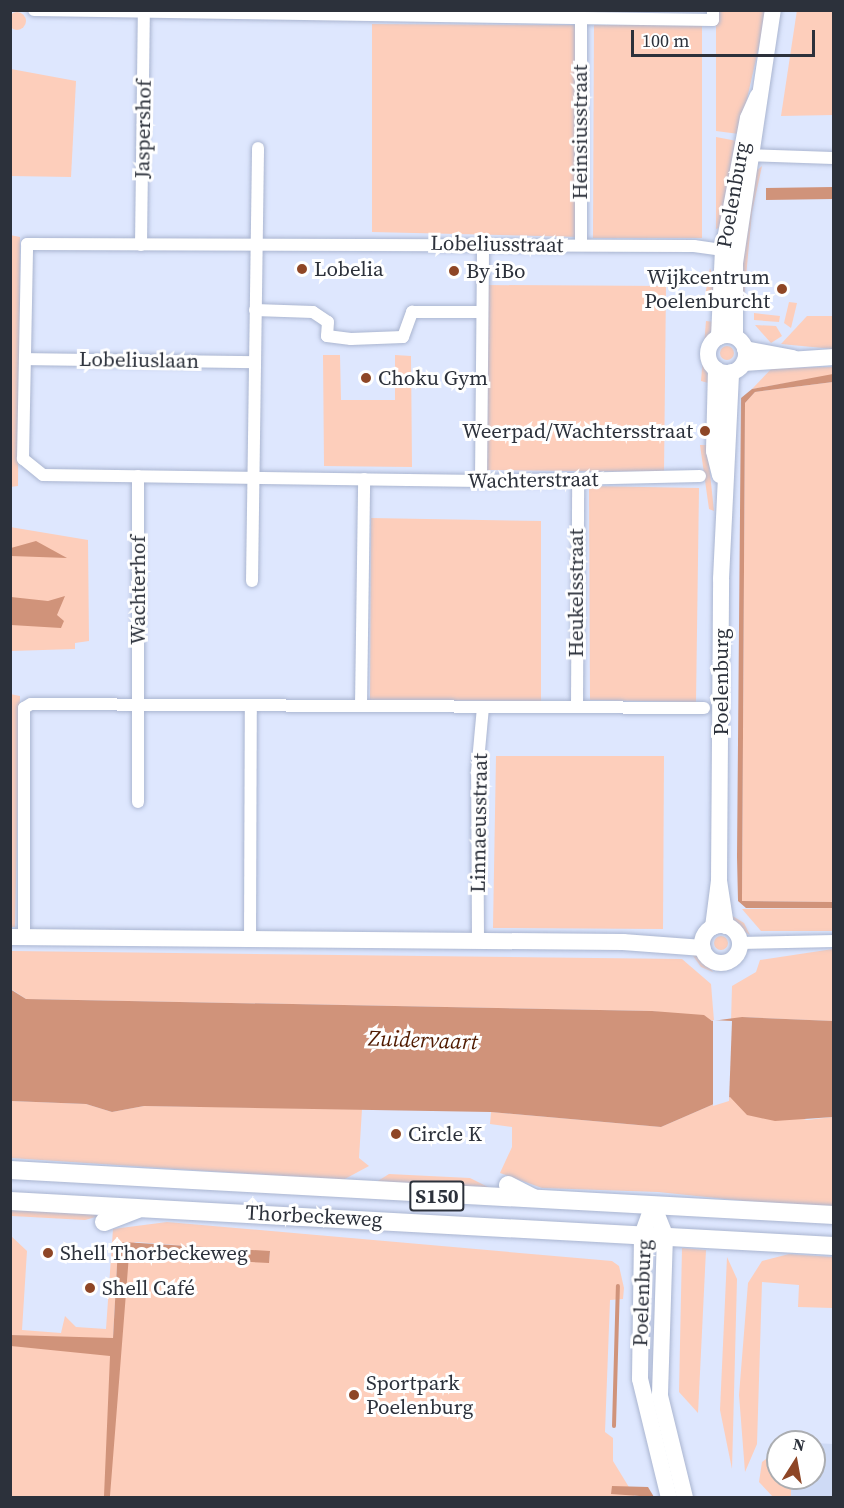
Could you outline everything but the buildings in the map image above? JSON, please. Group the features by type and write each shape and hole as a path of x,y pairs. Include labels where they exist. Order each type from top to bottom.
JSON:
{"main road":[{"name":"Thorbeckeweg","path":"10,1170 334,1190 540,1201 653,1204 834,1215"},
{"path":"334,1190 367,1179"},
{"path":"508,1185 540,1201"},
{"name":"Thorbeckeweg","path":"10,1201 834,1246"},
{"path":"105,1222 145,1207"}],"street":[{"name":"Poelenburg","path":"711,935 719,881 722,483 714,451 731,354 730,251 773,10"},
{"path":"34,11 144,14 481,14 581,18 713,15"},
{"name":"Jaspershof","path":"141,245 144,14"},
{"name":"Heinsiusstraat","path":"581,18 581,245"},
{"path":"252,581 252,362 258,148"},
{"path":"747,156 834,158"},
{"name":"Lobeliusstraat","path":"25,359 27,244 256,246 483,244 730,251"},
{"path":"481,481 483,244"},
{"path":"255,310 313,312 328,322 327,336 362,339 404,337 412,312 482,312"},
{"path":"731,354 794,359 834,357"},
{"name":"Lobeliuslaan","path":"25,359 252,362"},
{"name":"Wachterstraat","path":"25,359 23,459 43,475 481,481 700,476"},
{"name":"Wachterhof","path":"137,705 138,476"},
{"name":"Heukelsstraat","path":"577,707 578,478"},
{"path":"361,706 364,480"},
{"path":"137,705 138,802"},
{"path":"249,939 251,705"},
{"path":"704,708 251,705 24,708 17,937 654,943 711,935 740,943 834,940"},
{"name":"Linnaeusstraat","path":"478,940 477,772 483,707"},
{"path":"711,935 722,963 733,958 740,943"},
{"name":"Poelenburg","path":"653,1204 642,1235 640,1379 669,1497"},
{"name":"Poelenburg","path":"653,1204 665,1235 658,1378 685,1497"}],"shaded area":[{"path":"797,10 833,11 833,115 781,116"},
{"path":"716,11 767,11 739,134 716,131"},
{"path":"13,12 21,12 26,17 24,28 13,30 8,25 8,17"},
{"path":"372,24 578,25 578,237 372,232"},
{"path":"594,25 702,25 702,238 593,238"},
{"path":"11,69 76,81 71,177 11,176"},
{"path":"716,137 737,141 721,227 716,229"},
{"path":"762,166 752,212 743,309 741,273 755,172"},
{"path":"10,235 20,237 18,486 10,487"},
{"path":"710,268 715,283 715,309 703,307"},
{"path":"486,285 666,286 664,472 487,470"},
{"path":"789,302 797,303 791,328 784,323"},
{"path":"754,313 780,316 779,322 754,320"},
{"path":"807,316 833,316 833,349 781,344"},
{"path":"706,321 715,322 703,352"},
{"path":"755,325 776,326 782,336 771,343"},
{"path":"727,346 732,348 734,353 732,358 727,360 722,358 720,353 722,348"},
{"path":"703,354 712,384 701,381"},
{"path":"323,355 340,355 341,400 395,400 395,355 411,356 412,467 324,466"},
{"path":"833,367 833,375 752,389 772,368"},
{"path":"833,382 833,902 742,901 745,403 755,392"},
{"path":"700,445 707,445 714,511 709,509"},
{"path":"589,486 699,488 696,702 590,700"},
{"path":"371,518 541,521 541,701 370,700"},
{"path":"10,527 88,540 89,641 75,643 75,649 11,651"},
{"path":"10,694 20,696 15,927 10,927"},
{"path":"496,756 664,756 663,929 493,928"},
{"path":"833,908 833,931 761,931 742,909"},
{"path":"731,915 744,923 750,935 737,927"},
{"path":"721,936 726,938 728,943 726,948 721,950 716,948 714,943 716,938"},
{"path":"833,949 833,1021 742,1017 731,1022 732,986 756,972 760,960"},
{"path":"11,951 682,959 711,984 714,1021 652,1011 26,999 11,989"},
{"path":"691,953 705,960 713,972 701,967"},
{"path":"730,1097 807,1120 833,1117 833,1210 658,1192 542,1188 500,1173 512,1147 512,1127 490,1124 491,1112 661,1127"},
{"path":"11,1101 86,1104 112,1112 144,1106 362,1109 359,1158 369,1166 343,1180 11,1158"},
{"path":"389,1174 470,1178 500,1193 373,1184"},
{"path":"10,1206 102,1212 103,1215 85,1220 12,1216"},
{"name":"Sportpark Poelenburg","path":"167,1222 612,1261 619,1266 624,1288 623,1299 610,1300 605,1432 613,1438 613,1461 635,1497 11,1497 11,1338 115,1348 124,1249 269,1261 270,1252 136,1242 118,1248 113,1338 99,1341 11,1335 10,1235 27,1251 22,1330 61,1333 65,1316 76,1327 106,1329 113,1229"},
{"path":"682,1248 706,1250 698,1413 679,1392"},
{"path":"789,1254 833,1257 833,1308 798,1307 799,1285 762,1282 757,1444 745,1472 739,1395 748,1283 762,1261"},
{"path":"727,1257 737,1279 732,1469 720,1410"},
{"path":"826,1444 833,1444 833,1497 791,1497 791,1490 826,1490"},
{"path":"766,1459 766,1490 759,1482 762,1462"},
{"path":"766,1490 791,1490 791,1497 773,1497"}],"water":[{"path":"833,187 833,199 766,200 766,188"},
{"path":"833,374 833,382 755,392 745,403 742,901 833,902 833,908 746,908 738,901 737,857 741,398 752,389"},
{"path":"36,541 67,558 11,556 11,548"},
{"path":"65,596 57,615 64,621 61,628 11,625 11,597 48,601"},
{"name":"Zuidervaart","path":"10,989 26,999 652,1011 704,1015 712,1021 742,1017 833,1021 833,1117 775,1121 747,1115 730,1097 661,1127 491,1112 144,1106 112,1112 86,1104 11,1101"},
{"path":"123,1242 270,1251 269,1263 129,1255 110,1496 104,1496 110,1356 11,1346 11,1335 113,1338 118,1247"},
{"path":"612,1486 648,1487 654,1497 611,1494"}],"pier":[{"path":"713,1020 732,1021 729,1101 713,1106"}],"waterway":[{"path":"614,1426 618,1286"}],"place":[{"name":"Lobelia","path":"302,269"},
{"name":"By iBo","path":"454,271"},
{"name":"Wijkcentrum Poelenburcht","path":"782,289"},
{"name":"Choku Gym","path":"366,378"},
{"name":"Weerpad/Wachtersstraat","path":"705,431"},
{"name":"Circle K","path":"396,1134"},
{"name":"Shell Thorbeckeweg","path":"48,1253"},
{"name":"Shell Café","path":"90,1288"},
{"name":"Sportpark Poelenburg","path":"354,1395"}]}
